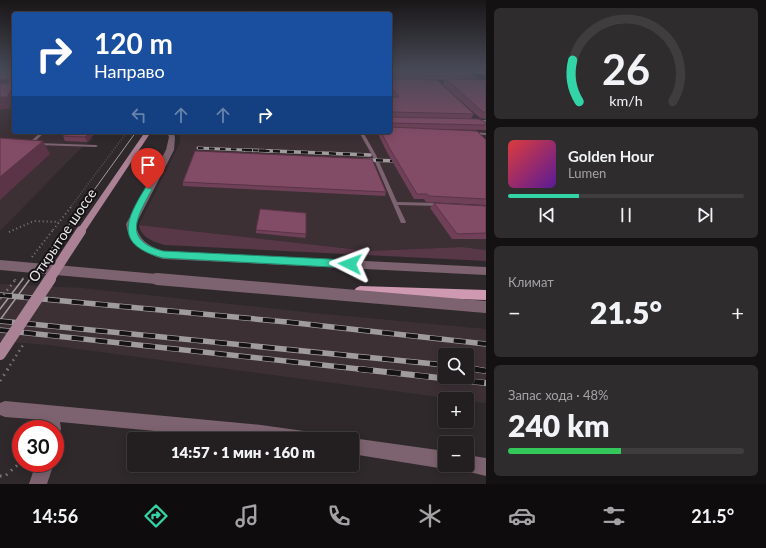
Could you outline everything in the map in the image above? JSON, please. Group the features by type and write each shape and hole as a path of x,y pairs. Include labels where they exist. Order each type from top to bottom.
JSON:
{"main road":[{"name":"Открытое шоссе","path":"0,354 147,134"},
{"path":"0,264 306,289 486,295"}],"street":[{"path":"171,134 172,137 170,150 131,224 131,232 135,240 150,251 171,255 486,272"},
{"path":"0,264 486,307"},
{"path":"5,409 45,420"},
{"path":"64,423 242,432"},
{"path":"359,447 438,459"},
{"path":"474,465 486,467"},
{"path":"38,484 42,472"}],"lane":[{"path":"473,116 482,125"},
{"path":"470,120 486,121"},
{"path":"464,133 486,134"},
{"path":"31,144 41,134"},
{"path":"362,134 374,155 403,222"},
{"path":"23,143 96,146"},
{"path":"395,203 448,206"}],"path":[{"path":"53,230 126,134"},
{"path":"8,232 34,221 59,222"},
{"path":"0,476 5,476 12,470"}],"shaded area":[{"path":"0,93 12,93 12,134 94,134 90,138 93,139 83,146 0,231"},
{"path":"392,93 486,93 486,250 462,247 369,251 139,225 180,143 180,134 392,134"},
{"path":"139,225 369,251 462,247 486,250 486,261 165,245 152,241 145,236"},
{"path":"0,284 82,288 314,313 486,329 486,403 474,402 474,392 438,392 438,397 48,345 0,341"}],"building":[{"path":"0,93 10,93 7,97 0,97"},
{"path":"395,93 451,93 474,114 392,112 392,97 399,97"},
{"path":"461,93 486,93 486,112 483,112"},
{"path":"392,117 479,119 486,123 486,125 392,123"},
{"path":"392,127 477,131 486,140 486,199 417,194 382,134 392,134"},
{"path":"66,134 88,134 85,137 63,136"},
{"path":"0,138 43,141 0,177"},
{"path":"195,151 372,159 386,192 183,182"},
{"path":"434,203 486,206 486,233 457,234"},
{"path":"260,209 306,213 306,234 256,230"}],"tram line":[{"path":"29,280 135,134"},
{"path":"0,309 23,279"},
{"path":"0,320 30,279"}],"railway":[{"path":"392,96 404,97"},
{"path":"198,148 270,151"},
{"path":"245,150 270,151"},
{"path":"270,151 370,155"},
{"path":"362,160 402,161"},
{"path":"0,295 287,322 486,344"},
{"path":"0,321 438,364"},
{"path":"0,330 368,370"},
{"path":"359,369 486,383"},
{"path":"474,369 481,370"},
{"path":"474,369 486,371"}],"route":[{"path":"148,189 131,224 131,232 135,240 150,251 163,255 350,264"}]}
